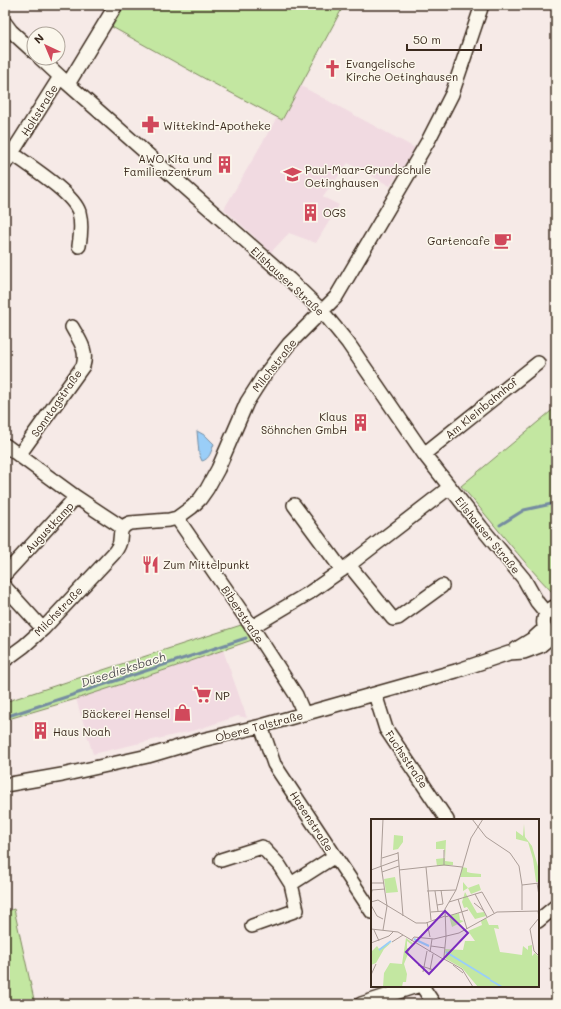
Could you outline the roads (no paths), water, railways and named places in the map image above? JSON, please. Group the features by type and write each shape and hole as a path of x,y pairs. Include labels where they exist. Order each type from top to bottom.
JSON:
{"street":[{"name":"Holtstraße","path":"8,159 116,5"},
{"name":"Milchstraße","path":"5,660 43,629 114,552 120,543 120,533 123,528 130,523 177,518 192,508 200,499 218,469 247,402 263,377 289,344 336,297 407,176 452,94 482,5"},
{"path":"5,23 26,44"},
{"name":"Eilshauser Straße","path":"49,66 280,271 322,311 348,343 424,454 524,579 552,608"},
{"path":"8,159 54,184 75,204 81,221 78,246"},
{"name":"Sonntagstraße","path":"19,456 83,366 83,346 72,327"},
{"name":"Am Kleinbahnhof","path":"424,454 538,363"},
{"path":"5,445 76,497 123,528"},
{"path":"252,627 309,593 450,487"},
{"name":"Augustkamp","path":"5,574 76,497"},
{"path":"294,505 345,567 393,619 398,618 442,586"},
{"name":"Biberstraße","path":"177,518 252,627 296,695 304,714"},
{"path":"5,587 43,629"},
{"path":"551,634 544,620 552,608"},
{"name":"Obere Talstraße","path":"5,785 62,775 148,756 202,740 261,726 456,671 510,654 534,638 551,634"},
{"name":"Fuchsstraße","path":"375,694 386,729 446,819"},
{"name":"Hasenstraße","path":"261,726 274,764 371,910"},
{"path":"220,860 262,847 279,865 291,884 297,910 252,926"},
{"path":"291,884 335,856"},
{"path":"539,919 556,906"},
{"path":"361,1004 414,987"},
{"path":"423,987 434,1004"}],"water":[{"path":"197,431 206,436 214,444 209,457 202,461 199,454"}],"waterway":[{"name":"Düsedieksbach","path":"500,525 524,510 556,503"},
{"name":"Düsedieksbach","path":"5,717 246,638"}],"place":[{"name":"Evangelische Kirche Oetinghausen","path":"333,69"},
{"name":"Wittekind-Apotheke","path":"150,125"},
{"name":"AWO Kita und Familienzentrum","path":"225,164"},
{"name":"Paul-Maar-Grundschule Oetinghausen","path":"292,175"},
{"name":"OGS","path":"310,212"},
{"name":"Gartencafe","path":"503,240"},
{"name":"Klaus Söhnchen GmbH","path":"360,422"},
{"name":"Zum Mittelpunkt","path":"150,564"},
{"name":"NP","path":"202,695"},
{"name":"Bäckerei Hensel","path":"183,713"},
{"name":"Haus Noah","path":"40,731"}]}
